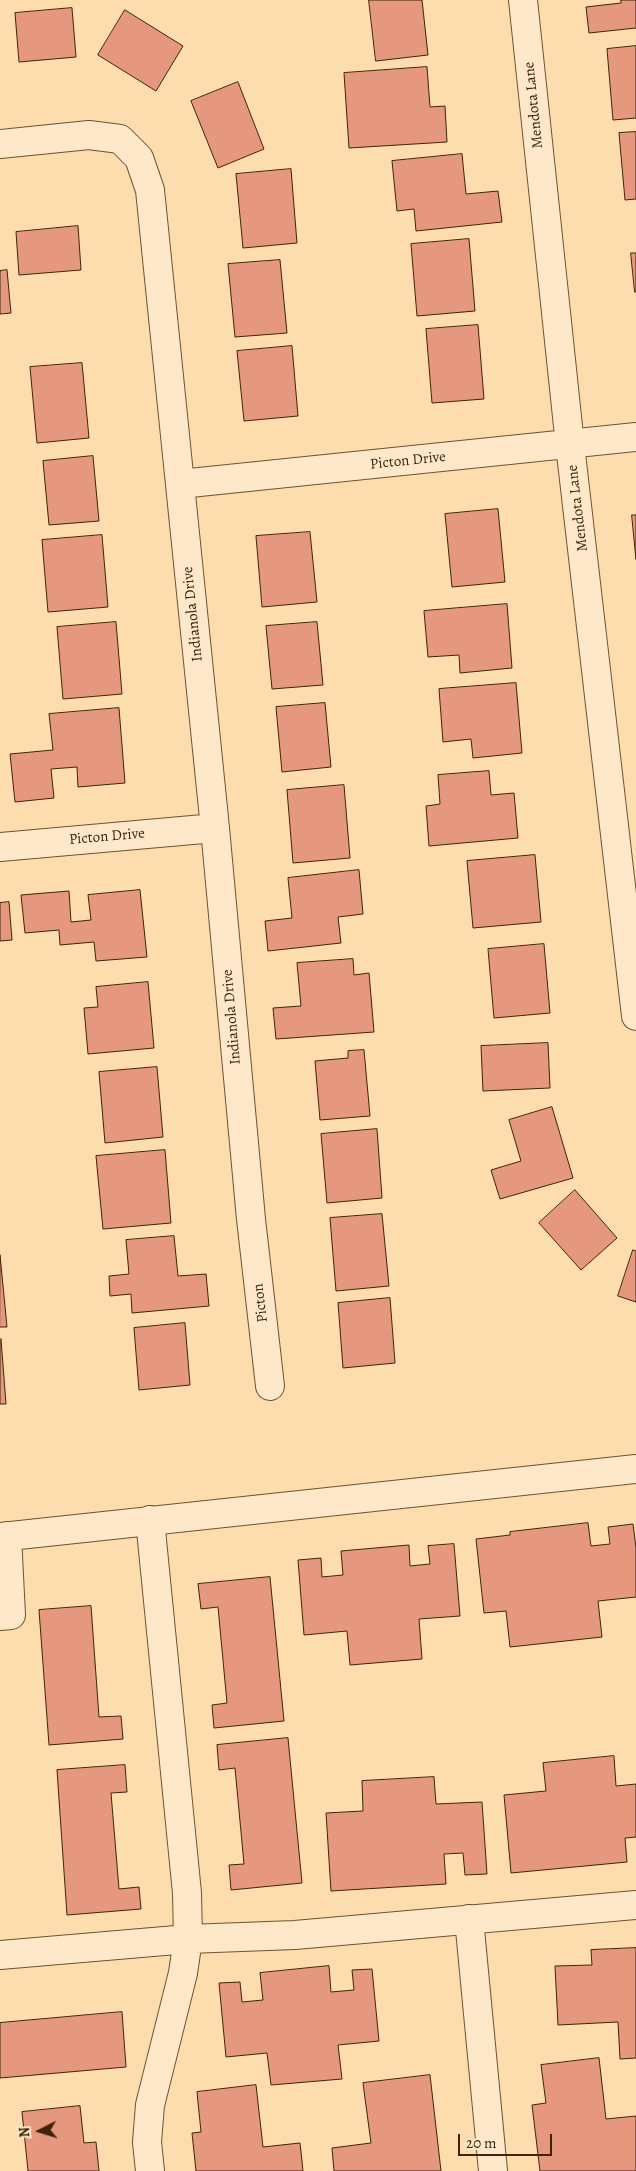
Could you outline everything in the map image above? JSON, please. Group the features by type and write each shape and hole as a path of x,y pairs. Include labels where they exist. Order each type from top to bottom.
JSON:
{"street":[{"name":"Mendota Lane","path":"523,0 570,445 636,1016"},
{"name":"Indianola Drive","path":"0,144 89,135 120,139 139,158 150,190 215,828 251,1219"},
{"name":"Picton Drive","path":"180,484 636,437"},
{"name":"Picton Drive","path":"0,847 215,828"},
{"name":"Picton","path":"251,1219 270,1386"},
{"path":"0,1616 11,1615 4,1536 636,1469"},
{"path":"150,1520 187,1892 188,1939 183,1973 150,2106 147,2142 150,2171"},
{"path":"0,1956 188,1939 295,1935 636,1905"},
{"path":"469,1920 493,2171"}],"building":[{"path":"369,0 422,0 428,55 376,61"},
{"path":"621,0 636,0 636,28 589,33 586,7 621,3"},
{"path":"72,8 76,57 19,62 15,13"},
{"path":"125,10 183,46 156,91 98,55"},
{"path":"636,46 636,118 613,120 607,49"},
{"path":"427,67 430,107 445,106 447,142 349,148 344,73"},
{"path":"238,82 264,149 218,168 191,101"},
{"path":"636,132 636,199 625,200 619,133"},
{"path":"462,154 466,194 498,191 502,222 416,231 414,209 397,211 392,161"},
{"path":"291,169 297,243 243,248 236,174"},
{"path":"78,226 81,270 19,275 16,232"},
{"path":"469,239 475,311 417,316 411,244"},
{"path":"631,253 636,253 636,292 635,292"},
{"path":"280,260 287,333 235,337 228,264"},
{"path":"7,270 11,313 0,314 0,271"},
{"path":"478,325 484,399 432,403 426,329"},
{"path":"292,346 298,416 244,421 237,351"},
{"path":"82,363 89,438 37,443 30,367"},
{"path":"93,456 99,521 49,525 43,461"},
{"path":"498,509 505,582 452,587 445,514"},
{"path":"632,515 636,515 636,559"},
{"path":"310,532 317,602 262,607 256,536"},
{"path":"102,535 108,607 48,612 42,540"},
{"path":"507,604 512,668 460,673 459,655 428,657 424,611"},
{"path":"116,622 122,694 63,699 57,627"},
{"path":"317,622 323,685 272,689 266,626"},
{"path":"516,683 522,753 473,758 471,739 443,742 439,689"},
{"path":"325,703 331,767 282,772 276,707"},
{"path":"119,708 125,783 78,787 77,767 51,769 54,798 15,802 10,754 53,750 49,714"},
{"path":"489,771 491,795 514,793 518,838 429,846 426,806 440,804 438,775"},
{"path":"344,785 350,858 293,863 287,790"},
{"path":"535,855 541,922 473,928 467,861"},
{"path":"359,870 363,914 338,917 341,943 268,951 265,921 292,918 288,878"},
{"path":"140,890 147,957 96,961 94,942 60,945 59,930 25,933 21,895 69,891 71,922 91,920 88,895"},
{"path":"9,902 12,940 0,941 0,903"},
{"path":"544,944 550,1013 494,1018 488,949"},
{"path":"353,959 354,975 369,973 374,1032 276,1039 273,1008 301,1006 297,963"},
{"path":"148,982 154,1048 88,1054 84,1008 98,1007 96,987"},
{"path":"548,1043 550,1088 483,1091 481,1046"},
{"path":"364,1050 370,1116 320,1120 315,1061 348,1058 348,1051"},
{"path":"157,1067 163,1137 105,1143 99,1072"},
{"path":"552,1107 573,1178 500,1199 491,1170 521,1161 509,1120"},
{"path":"377,1129 382,1198 327,1203 321,1134"},
{"path":"165,1150 171,1223 103,1229 96,1156"},
{"path":"575,1190 617,1238 581,1270 539,1223"},
{"path":"382,1214 389,1286 336,1291 330,1218"},
{"path":"174,1236 178,1276 206,1274 209,1306 132,1313 131,1294 110,1296 109,1276 129,1274 126,1240"},
{"path":"633,1250 636,1251 636,1302 618,1296"},
{"path":"0,1255 7,1327 0,1327"},
{"path":"390,1298 395,1363 343,1368 338,1303"},
{"path":"185,1323 190,1385 139,1390 134,1328"},
{"path":"1,1339 6,1404 0,1404"},
{"path":"588,1523 591,1546 610,1544 608,1527 633,1524 636,1548 636,1597 598,1601 602,1637 510,1647 506,1611 484,1613 476,1539 510,1535 510,1532"},
{"path":"454,1544 460,1616 419,1619 422,1659 350,1665 347,1631 304,1635 298,1560 321,1558 322,1577 343,1575 341,1551 409,1545 410,1566 430,1564 428,1546"},
{"path":"270,1577 284,1721 214,1728 212,1705 227,1703 218,1607 201,1609 198,1584"},
{"path":"91,1606 99,1717 121,1716 123,1739 49,1745 39,1610"},
{"path":"288,1738 302,1883 231,1890 229,1865 244,1864 235,1768 219,1770 217,1745"},
{"path":"614,1756 616,1786 636,1784 636,1837 625,1838 627,1862 511,1873 504,1795 546,1791 543,1763"},
{"path":"125,1765 127,1792 111,1793 119,1889 139,1887 141,1909 67,1915 57,1770"},
{"path":"434,1777 436,1804 482,1802 487,1874 465,1875 463,1853 444,1854 446,1884 331,1891 326,1813 363,1811 362,1781"},
{"path":"636,1948 636,2058 620,2059 618,2022 558,2025 555,1966 592,1965 591,1950"},
{"path":"329,1966 331,1992 354,1990 352,1970 372,1969 379,2041 338,2045 342,2079 271,2085 267,2053 226,2057 219,1983 240,1982 242,2002 263,2000 260,1973"},
{"path":"122,2012 126,2067 0,2078 0,2023"},
{"path":"599,2058 606,2119 636,2116 636,2171 540,2171 532,2105 546,2103 541,2065"},
{"path":"430,2075 441,2171 334,2171 332,2148 371,2143 363,2083"},
{"path":"256,2085 263,2147 300,2143 303,2171 196,2171 192,2133 201,2132 197,2092"},
{"path":"80,2106 84,2143 96,2142 99,2171 28,2171 22,2112"}]}
